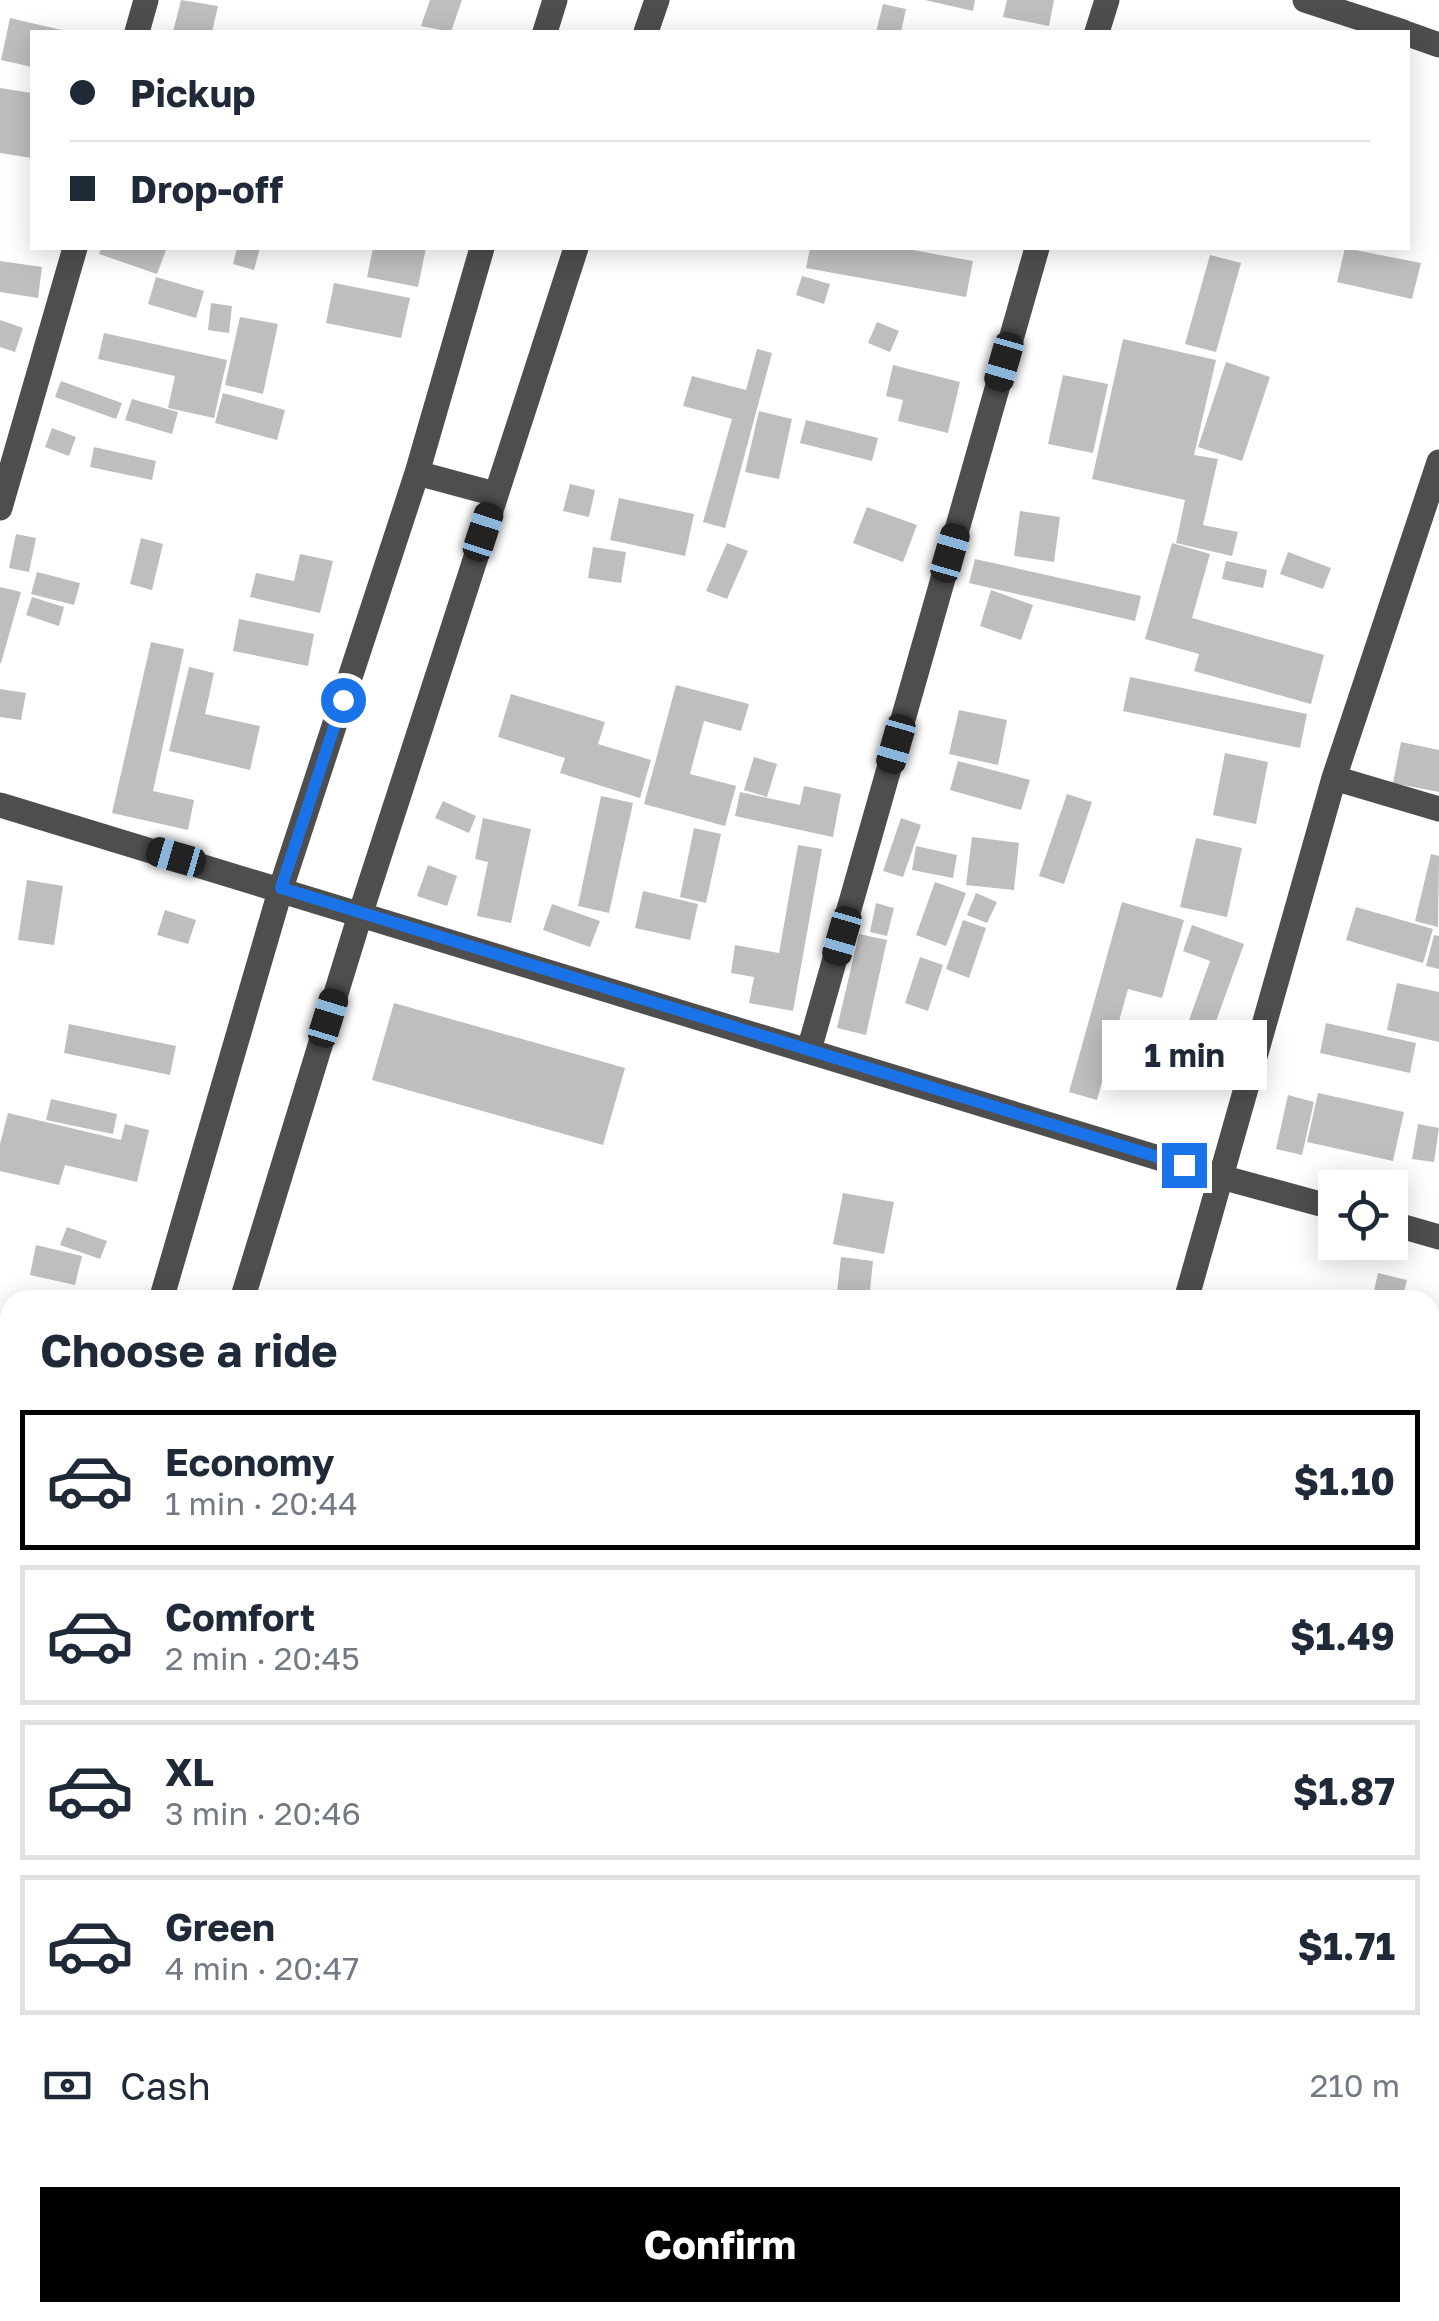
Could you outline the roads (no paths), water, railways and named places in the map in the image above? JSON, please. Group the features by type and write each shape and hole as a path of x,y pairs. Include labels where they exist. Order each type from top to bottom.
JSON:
{"street":[{"path":"137,30 146,0"},
{"path":"546,30 555,0"},
{"path":"647,30 656,0"},
{"path":"1099,30 1107,0"},
{"path":"1305,0 1396,30"},
{"path":"1410,35 1439,44"},
{"path":"0,508 74,250"},
{"path":"164,1290 281,888 418,473 481,250"},
{"path":"245,1290 360,912 575,250"},
{"path":"809,1050 1035,250"},
{"path":"1189,1290 1334,778 1439,462"},
{"path":"418,473 496,494"},
{"path":"1334,778 1439,809"},
{"path":"0,805 1318,1203"},
{"path":"1408,1228 1439,1236"}]}
